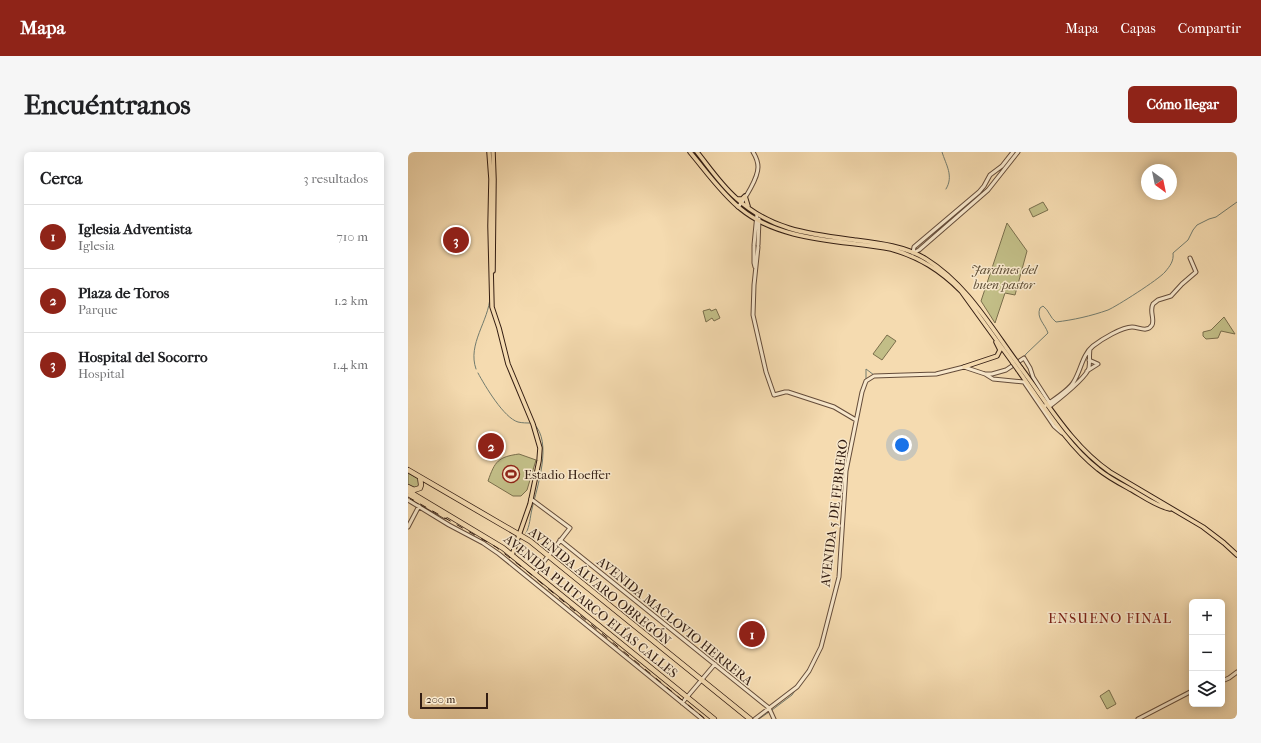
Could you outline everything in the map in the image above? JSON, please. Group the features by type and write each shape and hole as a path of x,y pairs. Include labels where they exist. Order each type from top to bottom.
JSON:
{"highway":[{"name":"AVENIDA ÁLVARO OBREGÓN","path":"408,470 519,535 548,556 750,719"},
{"path":"408,487 414,490 420,488 422,485 420,477"},
{"name":"AVENIDA PLUTARCO ELÍAS CALLES","path":"408,491 512,555 714,719"},
{"path":"408,496 473,530"}],"main road":[{"path":"489,152 491,179 492,278"},
{"path":"493,152 492,301 508,364 534,424 540,444 540,455 531,499 512,555"},
{"path":"690,152 738,207 792,234 869,245 906,254 936,270 955,285 1014,362"},
{"path":"696,152 736,198 758,217 793,230 871,242 913,252 938,267 963,288 1082,456 1106,475 1162,507 1171,509"},
{"path":"736,198 740,199 746,196 746,204 749,209"},
{"path":"906,254 913,252"},
{"path":"913,252 916,258"},
{"path":"964,367 995,357 998,354 1000,349 987,327"},
{"path":"1047,406 1080,446 1095,461 1110,472 1203,527 1237,555"}],"street":[{"path":"738,207 746,196 758,171 758,162 753,152"},
{"path":"913,252 919,250 948,218 982,188 988,177 1002,166 1013,152"},
{"path":"940,227 951,222 984,194 997,180 1018,152"},
{"path":"993,172 997,180"},
{"path":"758,217 756,246 757,264 755,267 753,315 766,372 774,395 784,392 834,408 856,420"},
{"path":"948,218 948,221 951,222"},
{"path":"1047,406 1070,386 1079,372 1086,354 1090,349 1101,341 1124,329 1132,327 1142,329 1149,328 1153,320 1151,310 1153,304 1158,300 1171,296 1196,272 1190,258"},
{"path":"1087,372 1089,367 1090,349"},
{"path":"985,374 992,374 1006,370 1024,358 1030,368 1029,380 1047,406"},
{"path":"1047,406 1070,389 1087,372 1098,364 1089,360 1083,361"},
{"path":"964,367 985,374 993,379 1024,382 1047,406"},
{"name":"AVENIDA 5 DE FEBRERO","path":"755,719 797,687 814,662 822,644 839,577 846,471 863,387 869,379 874,376 936,374 964,367"},
{"path":"1079,372 1084,375"},
{"path":"531,499 570,528 535,573"},
{"path":"408,500 499,554 702,719"},
{"path":"408,527 419,506"},
{"name":"AVENIDA MACLOVIO HERRERA","path":"560,540 769,708 774,719"},
{"path":"682,703 714,664"},
{"path":"1225,680 1237,672"},
{"path":"1138,719 1189,693"}],"green space":[{"path":"1043,202 1048,210 1033,217 1029,209"},
{"name":"Jardines del buen pastor","path":"1007,223 1027,251 1015,295 1005,293 995,323 981,301"},
{"path":"710,309 711,311 716,309 720,318 714,321 712,318 706,322 703,311"},
{"path":"1224,317 1235,334 1221,331 1218,338 1206,339 1203,336 1203,332 1211,330"},
{"path":"887,335 896,341 882,360 873,354"},
{"path":"491,436 498,439 501,446 498,453 491,456 484,453 481,446 484,439"},
{"name":"Estadio Hoeffer","path":"519,454 536,460 527,490 521,496 513,496 488,481 495,464 498,461 506,457"},
{"path":"408,473 419,479 420,482 417,489 408,486"},
{"path":"1109,690 1116,704 1107,709 1100,696"}],"waterway":[{"path":"942,152 949,175 946,189"},
{"path":"1024,357 1048,333 1039,315 1040,308 1043,306 1056,322 1089,316 1113,308 1161,276 1170,265 1173,253 1188,240 1197,225 1216,217 1237,202"},
{"path":"476,369 474,351 489,306 490,297"},
{"path":"866,380 866,369 874,375"},
{"path":"478,373 495,401 507,414 518,422 531,423"},
{"path":"526,533 540,477 543,453 540,432 534,424"},
{"path":"852,436 854,424"},
{"path":"772,710 792,695 796,689"},
{"path":"759,719 769,712"}],"railway":[{"path":"408,497 496,547 705,719"}],"place":[{"name":"Hospital del Socorro","path":"456,240"},
{"name":"Plaza de Toros","path":"491,446"},
{"name":"Estadio Hoeffer","path":"511,474"},
{"name":"Iglesia Adventista","path":"752,634"}],"district":[{"name":"ENSUENO FINAL","path":"1110,618"}]}
